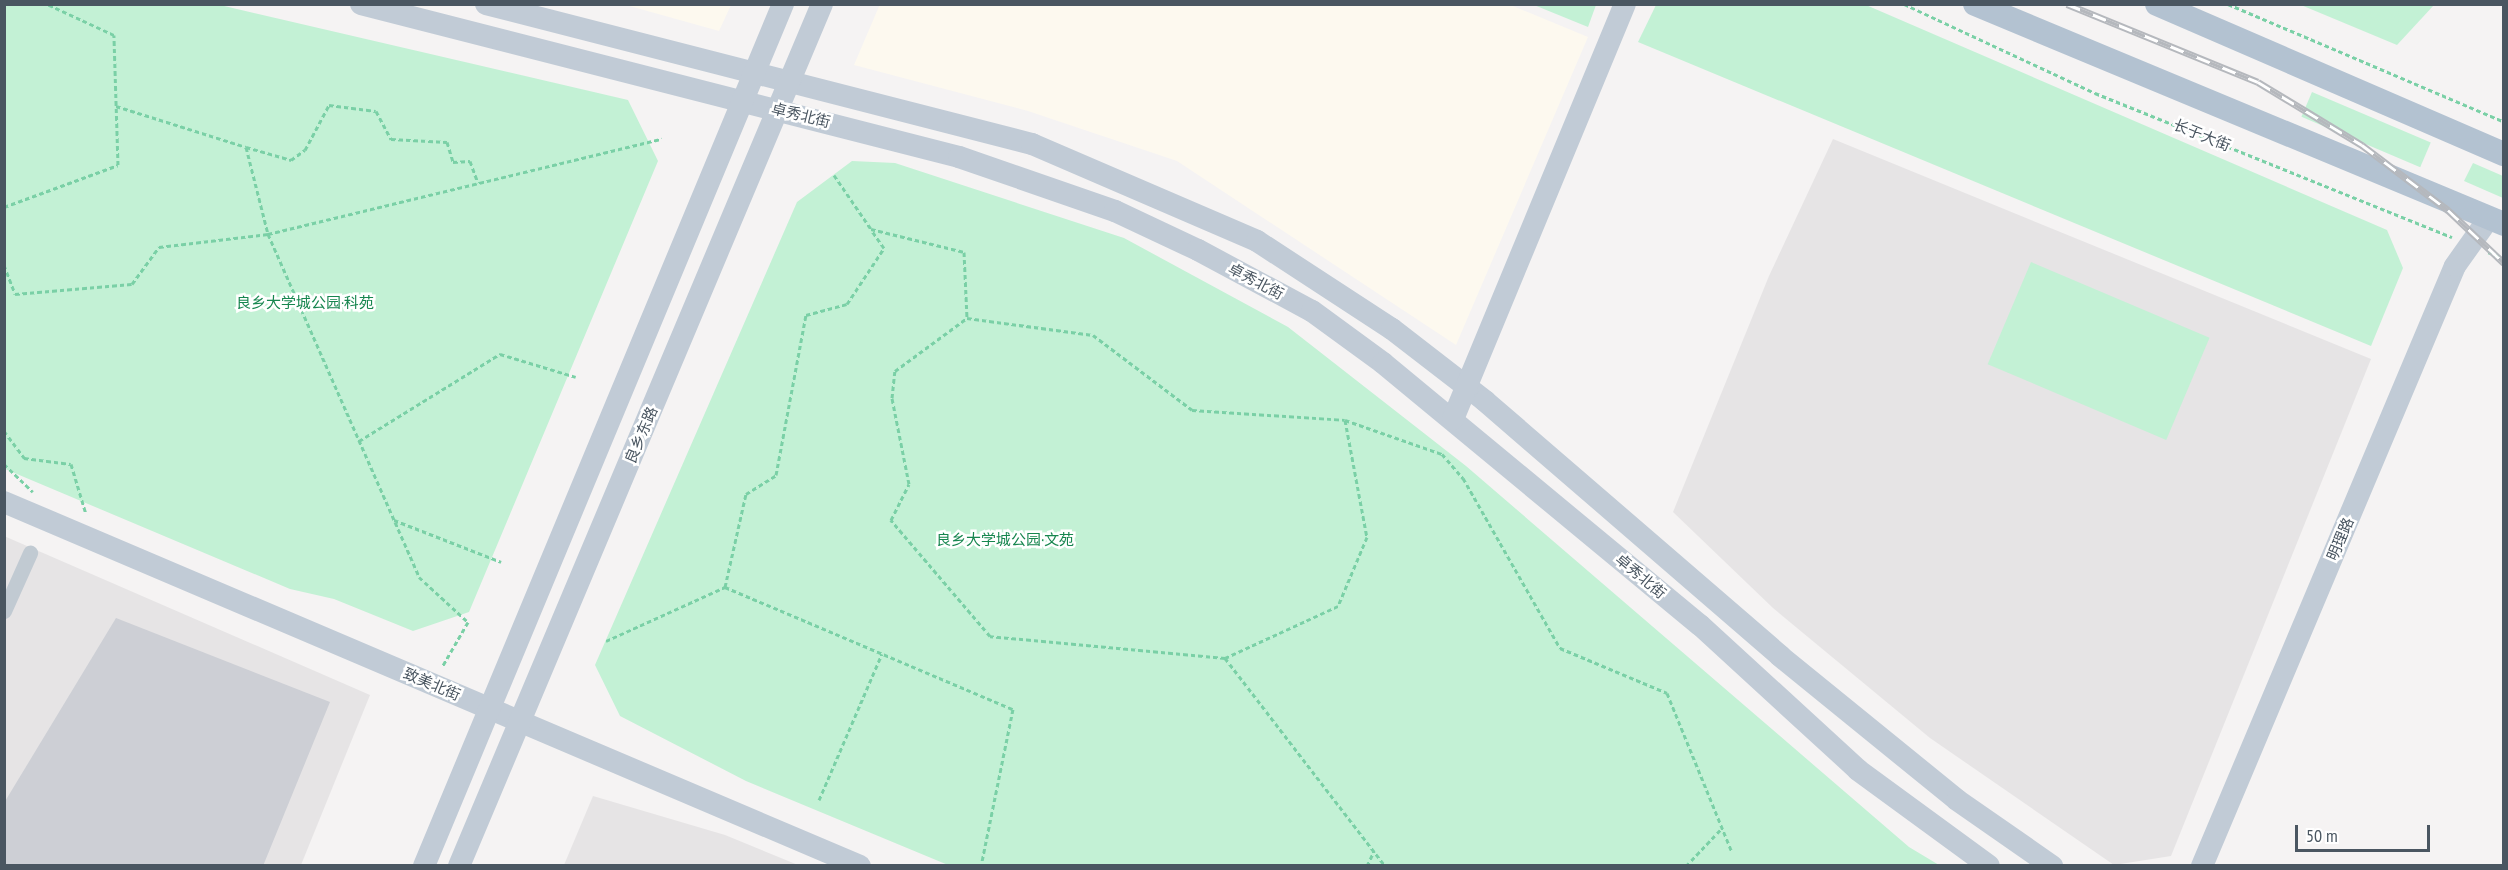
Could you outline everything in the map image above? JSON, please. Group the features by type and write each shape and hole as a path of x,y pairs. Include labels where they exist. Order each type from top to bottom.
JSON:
{"main road":[{"name":"卓秀北街","path":"361,4 742,102 779,109 1027,178 1156,230 1312,312 1453,419 1700,625 1858,770 1989,866"},
{"path":"486,4 1032,144 1178,203 1257,241 1330,287 1467,387 1790,664 1957,800 2052,866"},
{"path":"424,866 783,4"},
{"name":"良乡东路","path":"459,866 822,4"},
{"path":"1453,419 1624,4"},
{"path":"1975,4 2496,221"},
{"path":"2157,4 2504,154"},
{"name":"明理路","path":"2202,866 2468,243 2496,221"},
{"name":"致美北街","path":"4,502 860,866"}],"street":[{"path":"4,612 30,553"}],"path":[{"path":"4,207 118,165 114,35 47,4"},
{"name":"长于大街","path":"1904,4 2095,93 2504,258"},
{"path":"2228,4 2504,122"},
{"path":"116,106 291,160 305,150 329,105 376,111 391,139 447,142 453,162 470,161 478,183"},
{"path":"4,265 15,294 132,284 159,247 267,234 662,139"},
{"path":"246,147 267,234 419,577 468,622 433,685"},
{"path":"725,587 746,494 776,475 806,315 847,303 885,249 834,175"},
{"path":"871,229 964,252 967,318"},
{"path":"1345,420 1367,537 1338,606 1225,658 990,636 891,520 909,484 892,398 895,371 967,318 1093,335 1192,410 1345,420 1442,454 1463,477 1560,648 1667,693 1732,852"},
{"path":"359,441 500,354 576,377"},
{"path":"4,431 24,458 71,464 86,514"},
{"path":"4,464 18,474"},
{"path":"394,520 501,561"},
{"path":"606,640 725,587 1013,709 981,866"},
{"path":"819,800 882,654"},
{"path":"1225,658 1385,866"},
{"path":"1686,866 1722,828"},
{"path":"1367,866 1374,851"}],"shaded area":[{"path":"731,4 719,31 626,5"},
{"path":"880,4 1508,4 1588,37 1456,345 1177,161 1028,111 854,65"},
{"path":"1833,139 2371,359 2171,856 2114,865 1930,738 1773,608 1673,512 1769,276"},
{"path":"4,536 370,695 301,865 5,865"},
{"path":"593,796 725,835 798,865 564,865"}],"green space":[{"name":"良乡大学城公园·科苑","path":"4,5 220,5 628,100 658,161 469,612 413,631 334,599 290,589 5,469"},
{"path":"1534,5 1596,5 1588,27"},
{"path":"1656,5 1866,5 2387,230 2403,268 2371,346 1638,42"},
{"path":"2301,5 2434,5 2397,45"},
{"path":"2312,92 2431,142 2420,167 2301,117"},
{"name":"良乡大学城公园·文苑","path":"852,161 895,163 1124,238 1288,327 1466,466 1909,847 1939,865 948,865 746,781 620,716 595,665 797,202"},
{"path":"2473,163 2503,176 2503,198 2464,181"},
{"path":"2031,262 2210,338 2166,440 1988,364"}],"building":[{"path":"116,618 330,702 263,866 4,866 4,803"}],"railway":[{"path":"2067,4 2258,82 2362,145 2448,210 2504,263"}]}
